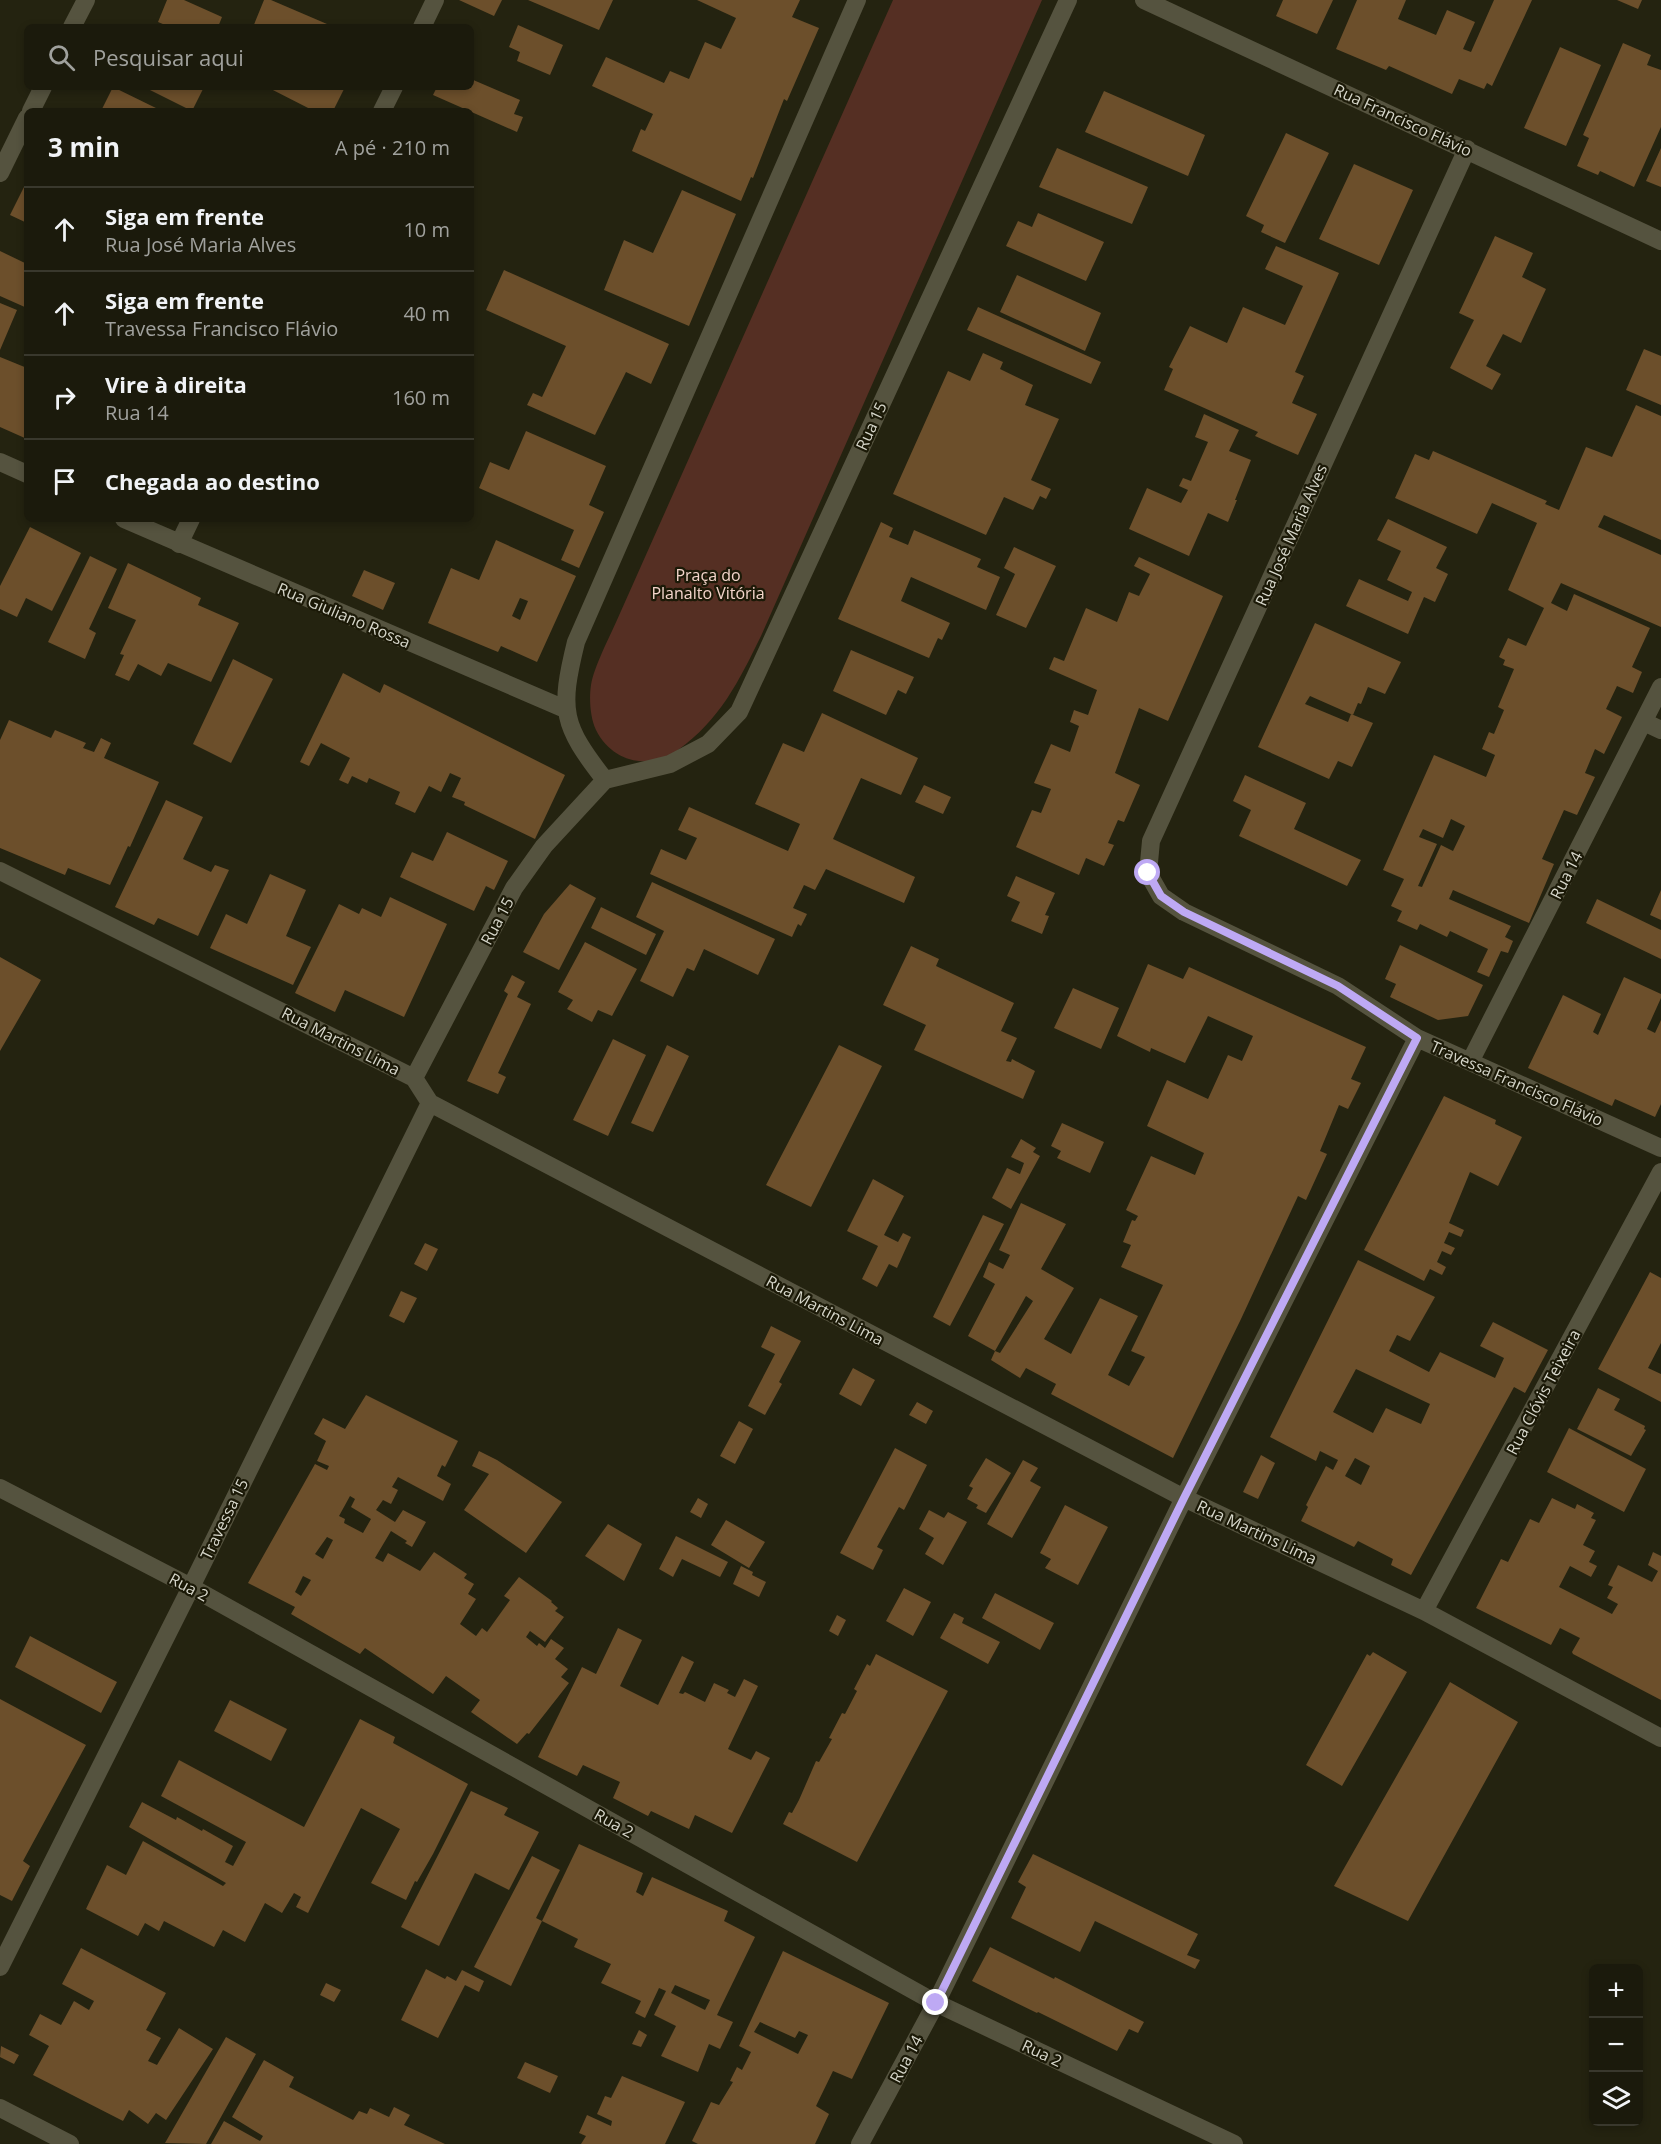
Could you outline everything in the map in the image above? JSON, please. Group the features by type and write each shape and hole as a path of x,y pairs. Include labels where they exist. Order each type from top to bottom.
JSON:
{"street":[{"path":"74,24 86,0"},
{"path":"423,24 435,0"},
{"path":"605,780 583,752 571,731 565,709 568,673 576,642 857,0"},
{"name":"Rua 15","path":"414,1078 514,888 544,846 605,780 670,764 708,744 739,712 1068,0"},
{"name":"Rua Francisco Flávio","path":"1144,0 1661,241"},
{"path":"32,108 42,90"},
{"path":"384,108 392,90"},
{"path":"0,173 24,124"},
{"name":"Rua José Maria Alves","path":"1184,912 1161,896 1148,873 1151,841 1467,149"},
{"path":"0,462 24,473"},
{"name":"Rua Giuliano Rossa","path":"131,522 565,709"},
{"path":"179,544 190,522"},
{"name":"Rua 14","path":"1470,1062 1661,687"},
{"path":"1644,722 1661,730"},
{"name":"Rua Martins Lima","path":"0,871 414,1078 430,1103 1184,1498 1424,1611 1661,1738"},
{"name":"Travessa Francisco Flávio","path":"1184,912 1338,986 1417,1038 1661,1148"},
{"name":"Rua 14","path":"860,2144 936,2003 1184,1498 1417,1038"},
{"name":"Travessa 15","path":"0,1967 430,1103"},
{"name":"Rua Clóvis Teixeira","path":"1424,1611 1661,1172"},
{"name":"Rua 2","path":"0,1488 191,1587 936,2003 1234,2144"},
{"path":"0,2108 70,2144"}],"green space":[{"name":"Praça do Planalto Vitória","path":"893,0 1042,0 745,669 717,713 693,738 667,756 655,760 632,760 611,750 596,730 590,702 595,670"}],"building":[{"path":"167,0 184,0 222,17 219,24 163,24 158,22"},
{"path":"264,0 271,0 327,24 254,24"},
{"path":"459,0 502,0 494,16"},
{"path":"528,0 613,0 599,30"},
{"path":"697,0 800,0 792,17 819,28 787,101 784,99 753,178 751,177 741,201 632,151 641,129 645,131 653,114 592,86 606,57 664,83 670,71 689,79 705,42 721,49 736,18"},
{"path":"1283,0 1333,0 1317,34 1276,16"},
{"path":"1357,0 1406,0 1398,19 1436,35 1447,10 1475,22 1463,49 1471,52 1494,0 1532,0 1492,86 1487,83 1484,89 1459,79 1452,94 1389,66 1386,70 1336,49"},
{"path":"1617,0 1642,0 1638,9"},
{"path":"518,25 563,45 550,75 517,61 520,52 509,47"},
{"path":"1623,43 1651,55 1647,65 1661,70 1661,127 1634,187 1600,171 1598,175 1577,166 1589,138 1583,135"},
{"path":"1560,47 1601,65 1566,146 1524,128"},
{"path":"474,80 520,100 514,114 523,117 517,132 474,113 474,108 463,108 433,95 436,90 474,90"},
{"path":"112,90 119,90 156,108 102,108"},
{"path":"150,90 202,90 194,108 186,108"},
{"path":"273,90 344,90 334,108 308,108"},
{"path":"1104,91 1205,135 1188,176 1085,132"},
{"path":"1286,133 1329,153 1285,243 1261,232 1264,225 1246,216"},
{"path":"1057,148 1148,187 1132,224 1039,187"},
{"path":"1661,148 1661,187 1646,181"},
{"path":"1354,164 1413,190 1379,265 1319,239"},
{"path":"24,187 24,222 10,215"},
{"path":"682,190 736,214 689,326 604,290 624,240 653,253"},
{"path":"1038,213 1104,242 1086,281 1006,246 1018,221 1032,227"},
{"path":"1495,236 1533,253 1522,277 1546,289 1521,343 1503,334 1486,366 1501,374 1492,390 1450,368 1474,320 1459,313"},
{"path":"1276,246 1339,273 1295,372 1304,376 1292,403 1317,414 1298,455 1255,436 1258,432 1164,390 1173,369 1169,367 1190,326 1227,343 1243,307 1285,325 1303,286 1265,269"},
{"path":"0,251 24,263 24,307 0,296"},
{"path":"504,270 669,344 651,384 626,372 595,435 527,405 533,393 542,397 566,346 486,310"},
{"path":"1017,275 1101,313 1085,351 1000,312"},
{"path":"0,303 17,310 0,350"},
{"path":"978,307 1101,362 1091,384 967,330"},
{"path":"1644,349 1661,356 1661,405 1626,390"},
{"path":"983,353 1003,362 1000,369 1033,385 1025,405 1059,419 1031,480 1051,489 1046,499 1040,496 1033,510 1004,497 986,535 893,494 948,371 970,381"},
{"path":"0,357 24,367 24,438 0,427"},
{"path":"1636,405 1661,416 1661,540 1604,515 1598,527 1661,555 1661,627 1561,583 1551,603 1567,611 1574,594 1650,628 1632,667 1642,672 1633,693 1617,686 1606,709 1622,717 1604,754 1595,749 1585,773 1595,777 1577,815 1564,810 1542,859 1554,864 1529,923 1453,890 1449,899 1511,926 1505,937 1513,941 1508,953 1501,951 1489,977 1477,972 1488,949 1450,931 1447,937 1420,924 1417,930 1397,921 1402,911 1391,906 1404,879 1383,870 1434,755 1486,777 1495,755 1482,749 1489,732 1494,734 1504,710 1498,707 1514,669 1503,665 1505,660 1499,657 1508,638 1526,646 1544,608 1508,590 1537,523 1492,503 1477,534 1395,498 1415,454 1429,460 1433,451 1547,501 1545,504 1559,510 1586,447 1612,457","holes":["1451,819 1465,826 1453,851 1441,845 1422,887 1418,886 1437,844 1419,837 1423,829 1443,838"]},
{"path":"1204,414 1239,430 1229,451 1251,460 1228,522 1208,513 1189,556 1129,529 1147,488 1181,503 1188,490 1179,486 1183,478 1191,481 1208,442 1195,437"},
{"path":"526,431 606,466 589,505 604,512 579,568 561,560 574,530 479,488 490,462 509,470"},
{"path":"1388,519 1447,547 1436,568 1448,574 1435,602 1424,597 1408,634 1346,606 1359,579 1408,601 1412,592 1387,580 1401,551 1377,540"},
{"path":"881,522 893,528 889,537 908,545 914,530 981,559 977,567 1000,577 986,610 911,577 901,601 950,623 942,640 938,638 929,658 838,619"},
{"path":"30,527 81,553 52,611 26,598 17,617 0,609 0,586"},
{"path":"496,540 576,576 537,662 501,646 498,652 428,623 451,568 479,580","holes":["520,598 528,601 520,620 512,616"]},
{"path":"1014,547 1056,566 1026,628 996,615 1015,574 1004,568"},
{"path":"90,556 117,569 89,629 96,633 85,659 48,642"},
{"path":"1139,557 1223,596 1168,721 1139,708 1115,773 1140,785 1124,822 1118,820 1108,843 1114,845 1104,866 1086,858 1079,875 1016,847 1032,810 1041,813 1051,789 1034,783 1051,744 1070,752 1079,726 1070,722 1074,710 1088,715 1097,690 1049,669 1054,657 1064,661 1086,608 1117,622 1129,592 1139,596 1150,574 1134,566"},
{"path":"128,563 201,598 198,605 239,623 211,682 168,663 161,676 138,664 129,681 115,675 124,655 120,654 136,620 108,608"},
{"path":"364,570 395,583 383,610 352,596"},
{"path":"1315,623 1401,662 1385,694 1368,687 1361,704 1358,703 1353,715 1373,723 1352,767 1338,761 1329,779 1258,747","holes":["1310,696 1351,714 1348,722 1305,704"]},
{"path":"851,650 914,677 906,694 898,690 886,715 833,691"},
{"path":"233,659 273,679 231,763 193,744"},
{"path":"343,673 380,693 384,684 565,775 535,839 452,797 461,778 450,773 441,792 429,786 415,813 395,804 400,792 369,778 367,783 352,776 348,784 339,780 350,758 321,743 309,766 300,762"},
{"path":"822,713 918,758 901,795 861,778 833,839 915,877 904,903 826,869 815,890 804,885 793,908 807,914 801,926 798,924 792,937 650,874 661,849 686,860 697,838 678,830 689,807 788,851 800,824 755,804 783,743 804,752"},
{"path":"9,720 51,738 55,730 86,743 83,748 94,752 101,738 111,743 104,758 159,782 110,885 68,868 65,875 0,848 0,740"},
{"path":"1245,775 1306,803 1294,829 1361,860 1347,886 1239,836 1251,810 1233,801"},
{"path":"924,785 951,797 943,814 915,802"},
{"path":"166,800 203,817 183,859 211,872 215,865 229,870 198,936 158,918 154,925 115,907"},
{"path":"447,832 508,861 494,890 486,886 474,911 400,877 412,852 433,861"},
{"path":"270,874 306,890 286,936 311,947 293,985 210,948 226,914 247,924"},
{"path":"1016,876 1055,893 1045,915 1049,916 1042,934 1011,921 1020,902 1007,896"},
{"path":"652,882 775,939 758,975 704,949 694,971 687,968 673,997 640,981 664,931 636,917"},
{"path":"570,884 596,898 559,970 523,952 544,914"},
{"path":"1661,890 1661,920 1650,915"},
{"path":"390,897 447,924 404,1017 345,990 335,1012 295,993 339,904 359,914 362,908 381,917"},
{"path":"1597,899 1661,930 1661,959 1586,923"},
{"path":"601,907 656,934 646,955 591,928"},
{"path":"585,942 637,969 612,1016 598,1010 592,1022 567,1009 573,1000 558,992"},
{"path":"1400,945 1483,985 1468,1016 1438,1020 1390,997 1396,984 1385,979"},
{"path":"911,946 939,959 936,966 1014,1003 1001,1031 1017,1038 1006,1061 1011,1062 1012,1059 1035,1071 1023,1099 914,1050 926,1025 883,1005"},
{"path":"0,957 41,980 0,1051"},
{"path":"1148,964 1183,979 1189,967 1366,1047 1351,1079 1361,1083 1348,1109 1339,1105 1320,1151 1327,1154 1306,1200 1298,1196 1173,1458 1051,1394 1056,1384 1026,1368 1020,1378 991,1360 995,1351 968,1336 995,1284 983,1277 989,1262 1003,1269 1010,1255 999,1250 1021,1203 1066,1224 1041,1269 1074,1288 1044,1339 1071,1354 1100,1298 1138,1316 1108,1375 1129,1386 1145,1357 1131,1351 1163,1285 1121,1267 1131,1245 1123,1242 1132,1220 1135,1221 1138,1216 1126,1210 1151,1156 1195,1175 1204,1153 1147,1126 1167,1080 1208,1099 1228,1055 1242,1061 1253,1036 1208,1016 1185,1063 1151,1048 1150,1052 1117,1036","holes":["1026,1296 1033,1301 1000,1353 995,1351"]},
{"path":"512,975 525,982 517,997 531,1004 498,1073 506,1077 498,1094 467,1081 508,994 504,991"},
{"path":"1624,977 1661,994 1647,1029 1655,1033 1661,1020 1661,1104 1655,1117 1615,1099 1612,1106 1528,1068 1563,995 1601,1014 1593,1032 1598,1035"},
{"path":"1073,988 1119,1008 1101,1049 1054,1028"},
{"path":"613,1039 646,1055 608,1136 573,1120"},
{"path":"667,1045 689,1056 653,1132 631,1123"},
{"path":"839,1045 882,1066 811,1207 766,1185"},
{"path":"1444,1096 1496,1120 1495,1124 1522,1137 1498,1186 1470,1172 1449,1223 1464,1230 1461,1237 1449,1232 1444,1243 1455,1248 1451,1255 1442,1251 1437,1262 1446,1267 1442,1275 1430,1269 1424,1281 1364,1250"},
{"path":"1062,1123 1104,1142 1090,1173 1057,1158 1061,1151 1051,1146"},
{"path":"1021,1139 1036,1148 1033,1152 1040,1156 1011,1209 992,1198 1007,1168 1020,1174 1024,1163 1011,1157"},
{"path":"873,1179 904,1196 884,1235 898,1242 903,1233 911,1237 897,1268 889,1264 877,1287 862,1279 878,1246 847,1231"},
{"path":"983,1215 1004,1224 950,1326 933,1317"},
{"path":"425,1243 438,1249 427,1271 414,1264"},
{"path":"1358,1260 1435,1297 1410,1341 1397,1335 1389,1351 1429,1372 1440,1352 1495,1378 1504,1358 1480,1346 1493,1322 1548,1350 1525,1393 1514,1387 1411,1575 1391,1565 1393,1559 1358,1541 1354,1547 1301,1521 1308,1507 1306,1505 1326,1466 1333,1470 1338,1460 1320,1451 1316,1461 1270,1437","holes":["1356,1369 1430,1404 1421,1424 1386,1408 1373,1433 1333,1412","1355,1458 1370,1466 1361,1485 1345,1476"]},
{"path":"1650,1272 1661,1278 1661,1343 1648,1368 1661,1374 1661,1402 1598,1369"},
{"path":"401,1291 417,1298 404,1323 389,1316"},
{"path":"771,1326 801,1341 779,1382 782,1384 765,1415 748,1406 775,1354 761,1347"},
{"path":"853,1368 875,1380 861,1406 839,1394"},
{"path":"1598,1388 1620,1399 1614,1410 1645,1426 1646,1430 1631,1456 1577,1429"},
{"path":"366,1395 458,1441 445,1467 442,1465 437,1476 451,1484 443,1501 398,1477 392,1487 398,1490 391,1504 383,1500 376,1510 395,1522 403,1510 426,1522 412,1547 391,1531 375,1558 383,1562 388,1553 420,1571 434,1552 467,1574 464,1578 474,1584 468,1594 476,1599 460,1624 476,1636 482,1628 487,1632 510,1600 504,1596 519,1577 552,1601 558,1608 555,1611 564,1617 545,1642 530,1631 526,1637 537,1646 539,1643 545,1648 551,1639 564,1648 555,1659 568,1669 561,1677 569,1683 529,1734 527,1733 517,1744 471,1712 480,1700 446,1676 433,1694 365,1648 360,1654 291,1614 295,1607 248,1583 315,1464 327,1470 329,1466 317,1461 326,1441 314,1434 323,1418 345,1429","holes":["350,1496 355,1499 351,1507 371,1519 363,1533 344,1523 345,1519 339,1516","327,1537 333,1540 323,1559 315,1554","303,1576 311,1580 301,1596 295,1592"]},
{"path":"917,1402 933,1411 926,1424 909,1415"},
{"path":"739,1421 753,1429 735,1464 720,1456"},
{"path":"1569,1428 1646,1469 1624,1512 1547,1472"},
{"path":"895,1448 927,1465 904,1510 899,1507 877,1547 883,1550 873,1570 840,1553"},
{"path":"479,1451 562,1502 526,1553 464,1510 489,1474 472,1466"},
{"path":"1261,1455 1275,1463 1258,1499 1243,1492"},
{"path":"986,1458 1011,1473 986,1513 976,1508 978,1505 967,1499 973,1488 969,1486"},
{"path":"1023,1460 1038,1468 1030,1481 1041,1487 1012,1538 987,1524"},
{"path":"698,1498 708,1504 701,1518 690,1512"},
{"path":"1552,1498 1575,1509 1577,1504 1594,1513 1591,1518 1596,1520 1583,1545 1595,1551 1589,1562 1597,1566 1591,1577 1570,1566 1559,1587 1612,1614 1618,1604 1607,1598 1613,1587 1608,1585 1618,1565 1652,1582 1658,1571 1648,1565 1653,1552 1661,1556 1661,1700 1573,1654 1580,1638 1560,1628 1551,1645 1476,1608 1501,1559 1508,1562 1530,1519 1539,1523"},
{"path":"1065,1505 1108,1527 1078,1585 1045,1568 1051,1559 1040,1553"},
{"path":"929,1510 944,1518 948,1512 967,1522 943,1565 925,1554 934,1538 919,1529"},
{"path":"726,1520 765,1542 749,1568 711,1545"},
{"path":"608,1524 642,1544 624,1581 585,1556"},
{"path":"676,1536 728,1562 720,1577 682,1559 673,1577 659,1569"},
{"path":"741,1566 766,1582 759,1597 733,1584"},
{"path":"904,1588 931,1602 913,1636 886,1621"},
{"path":"995,1593 1054,1623 1040,1650 982,1618"},
{"path":"954,1613 964,1618 962,1623 1000,1642 988,1664 940,1638"},
{"path":"837,1615 846,1620 838,1636 829,1631"},
{"path":"618,1628 642,1640 620,1686 658,1705 682,1656 694,1662 679,1693 685,1692 705,1702 714,1683 729,1690 727,1693 735,1697 744,1679 758,1686 728,1749 751,1760 756,1751 770,1758 732,1833 695,1815 689,1829 651,1811 648,1816 613,1798 620,1782 583,1765 577,1776 538,1757 582,1667 596,1674"},
{"path":"30,1636 117,1682 101,1713 15,1667"},
{"path":"1373,1652 1407,1672 1342,1786 1306,1765 1367,1654 1370,1656"},
{"path":"876,1654 948,1691 857,1862 783,1824 799,1800 816,1761 819,1762 832,1739 829,1738 857,1691 854,1689 867,1664 870,1666"},
{"path":"1450,1682 1518,1722 1408,1921 1334,1886"},
{"path":"0,1699 86,1745 23,1861 30,1866 12,1901 0,1895"},
{"path":"230,1700 287,1729 271,1761 214,1731"},
{"path":"360,1719 395,1737 393,1743 468,1784 433,1854 417,1882 415,1881 406,1900 371,1883 400,1829 361,1808 308,1913 296,1907 301,1897 294,1893 282,1913 265,1903 245,1942 223,1930 214,1947 164,1921 159,1931 145,1923 138,1936 86,1909 107,1865 126,1875 143,1841 223,1886 226,1883 129,1827 142,1802 176,1820 177,1817 202,1831 203,1829 233,1846 225,1862 233,1866 246,1842 161,1796 179,1760 304,1827"},
{"path":"471,1791 508,1808 504,1815 539,1832 509,1890 475,1873 439,1946 401,1927"},
{"path":"579,1844 643,1873 636,1892 643,1896 652,1877 728,1911 724,1921 755,1937 717,2015 733,2022 720,2049 709,2044 698,2072 661,2056 676,2026 654,2015 666,1991 659,1988 645,2018 635,2013 641,2001 601,1983 611,1964 574,1947 578,1939 542,1921","holes":["675,1985 710,2000 705,2010 671,1993"]},
{"path":"1033,1854 1198,1934 1187,1955 1200,1960 1195,1969 1095,1921 1080,1952 1011,1918 1026,1887 1018,1882"},
{"path":"532,1856 560,1870 536,1918 542,1921 511,1986 474,1967"},
{"path":"990,1947 1144,2022 1138,2033 1129,2029 1117,2051 1037,2013 972,1981"},
{"path":"81,1948 166,1993 146,2030 161,2038 148,2061 157,2065 179,2028 213,2049 166,2120 156,2113 148,2124 129,2110 123,2121 33,2075 49,2046 29,2035 40,2014 61,2025 74,2001 89,2010 94,2001 62,1984"},
{"path":"783,1951 889,2003 852,2079 833,2071 816,2106 829,2114 815,2144 698,2144 692,2141 711,2102 719,2105 733,2082 730,2081 737,2067 742,2070 751,2052 739,2046","holes":["760,2022 795,2038 799,2031 808,2035 798,2054 754,2032"]},
{"path":"426,1969 445,1979 447,1976 456,1981 462,1970 484,1981 479,1992 465,1985 438,2038 401,2020"},
{"path":"326,1983 341,1990 334,2002 320,1995"},
{"path":"639,2030 647,2035 641,2047 632,2044"},
{"path":"226,2037 256,2054 206,2144 165,2143"},
{"path":"1,2046 19,2055 14,2064 0,2057"},
{"path":"264,2060 294,2077 289,2087 353,2120 359,2111 367,2114 370,2108 389,2117 394,2107 410,2115 404,2125 445,2144 211,2144 224,2121 260,2141 263,2136 232,2117"},
{"path":"525,2062 558,2076 550,2093 517,2078"},
{"path":"622,2076 685,2102 665,2144 581,2144 586,2136 579,2133 587,2115 611,2126 612,2121 597,2114 605,2096 611,2098"}],"route":[{"path":"936,2003 1184,1498 1417,1038 1338,986 1184,912 1161,896 1148,873"}]}
